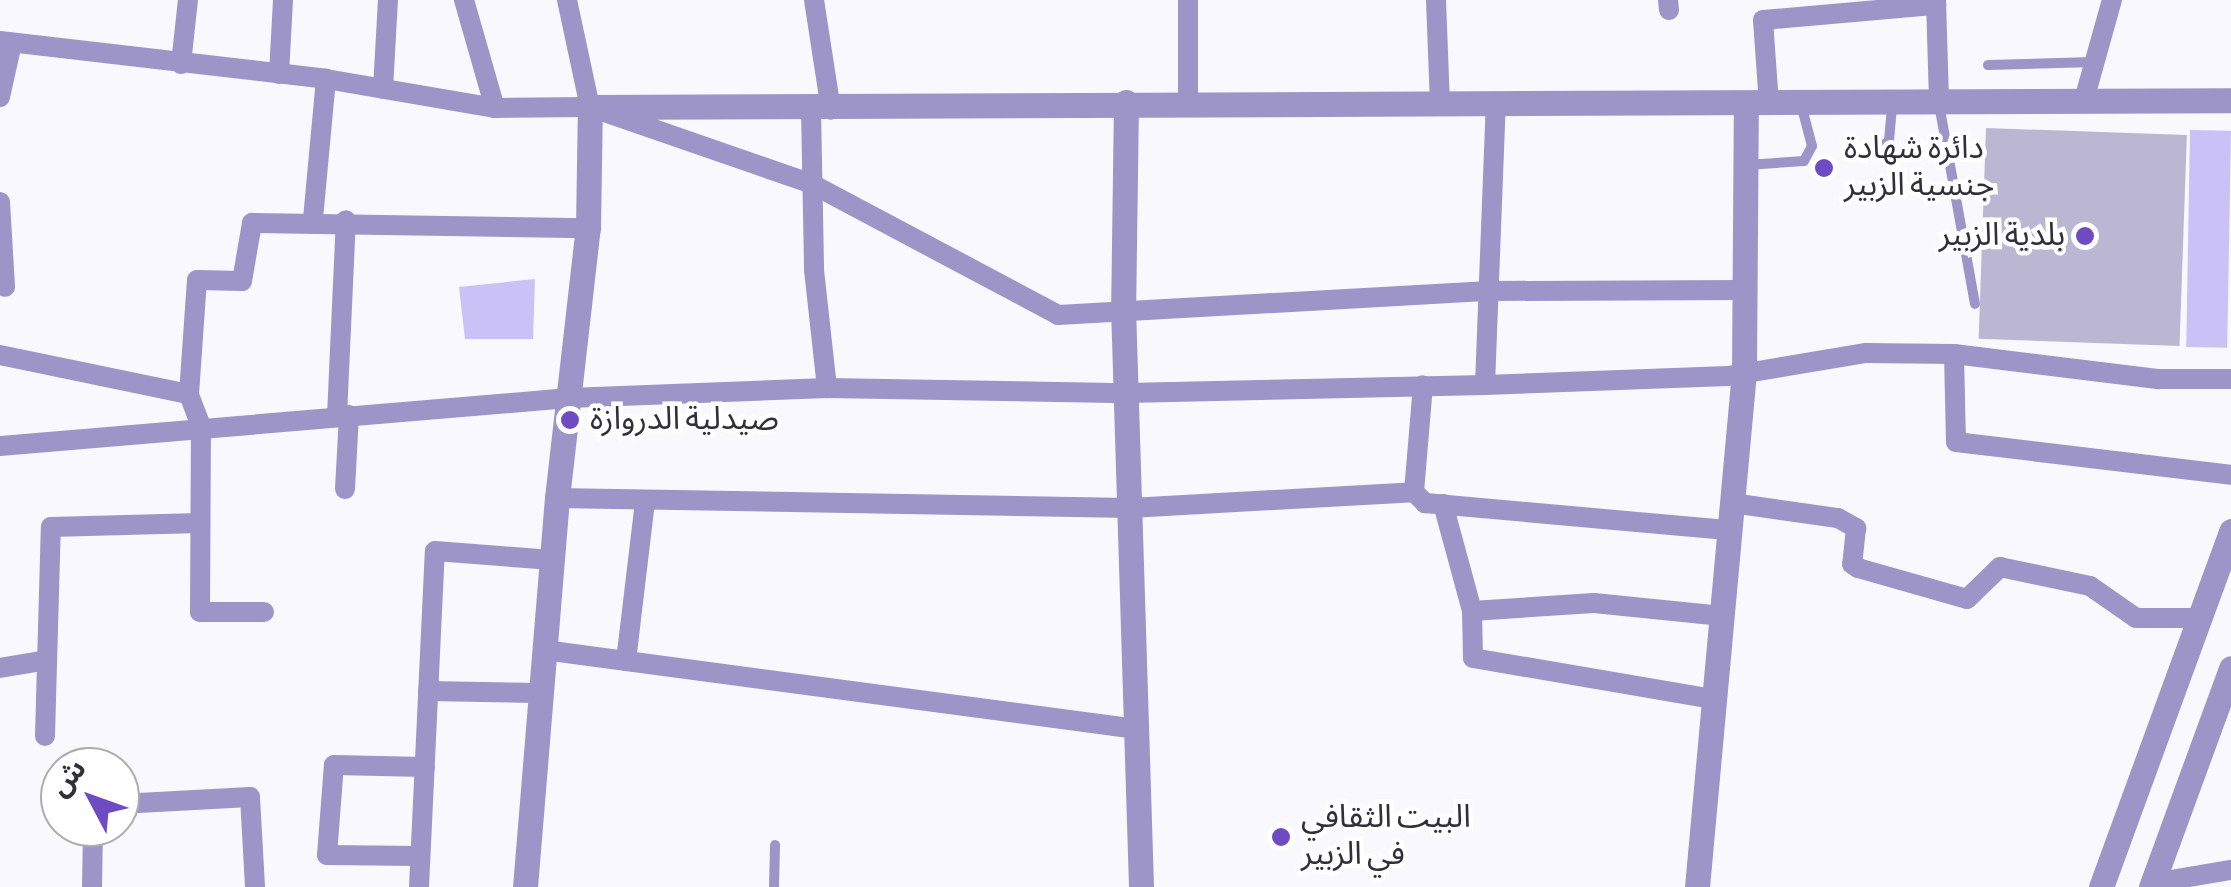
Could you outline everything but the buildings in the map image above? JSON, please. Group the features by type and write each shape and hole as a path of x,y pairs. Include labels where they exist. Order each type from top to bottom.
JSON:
{"street":[{"path":"182,64 188,0"},
{"path":"279,74 283,0"},
{"path":"383,89 388,0"},
{"path":"464,0 495,108"},
{"path":"525,887 557,498 588,228 590,107 567,0"},
{"path":"575,28 585,0"},
{"path":"814,0 821,110 812,184 827,388"},
{"path":"1188,0 1188,102"},
{"path":"1436,0 1440,104"},
{"path":"2084,100 2112,0"},
{"path":"1697,887 1744,372 1746,165 1757,104 1763,20 1936,2 1939,102"},
{"path":"0,97 6,42 326,79 495,108 821,110 1126,102 1496,105 2231,100"},
{"path":"313,219 326,79"},
{"path":"1126,102 1123,306 1140,887"},
{"path":"1485,385 1496,105"},
{"path":"590,107 812,184 1058,315 1123,306 1489,291 1745,290"},
{"path":"0,202 6,287"},
{"path":"264,612 200,612 202,426 188,394 197,280 242,281 252,222 313,219 588,228"},
{"path":"345,489 346,220"},
{"path":"0,446 569,398 827,388 1127,393 1485,385 1744,372 1866,353 1954,354 2159,379 2231,378"},
{"path":"1954,354 1956,442 2231,475"},
{"path":"0,355 188,394"},
{"path":"1414,492 1423,385"},
{"path":"557,498 1130,508 1414,492 1425,502 1730,530"},
{"path":"626,661 646,502"},
{"path":"1732,503 1838,518 1856,528 1852,564 1858,568 1967,599 2000,567 2090,586 2136,618 2201,618"},
{"path":"1443,504 1472,611 1473,658 1714,699"},
{"path":"45,736 42,661 52,527 200,524"},
{"path":"2101,887 2231,531"},
{"path":"419,887 435,552 552,560"},
{"path":"1472,611 1594,603 1722,616"},
{"path":"544,650 1138,729"},
{"path":"0,668 42,661"},
{"path":"2152,885 2231,668"},
{"path":"428,692 540,693"},
{"path":"420,856 327,855 334,765 425,766"},
{"path":"140,803 250,797 255,887"},
{"path":"92,887 93,847"},
{"path":"2152,885 2231,870"}],"lane":[{"path":"1988,64 2095,62"},
{"path":"1939,102 1975,304"},
{"path":"1867,157 1889,141 1892,103"},
{"path":"1746,165 1804,161 1812,146 1801,104"},
{"path":"774,887 776,846"}],"shaded area":[{"path":"2190,130 2231,131 2227,348 2186,347"},
{"path":"535,279 533,339 465,339 459,287"}],"place":[{"name":"دائرة شهادة جنسية الزبير","path":"1824,168"},
{"name":"بلدية الزبير","path":"2085,236"},
{"name":"صيدلية الدروازة","path":"570,420"},
{"name":"البيت الثقافي في الزبير","path":"1281,837"}]}
